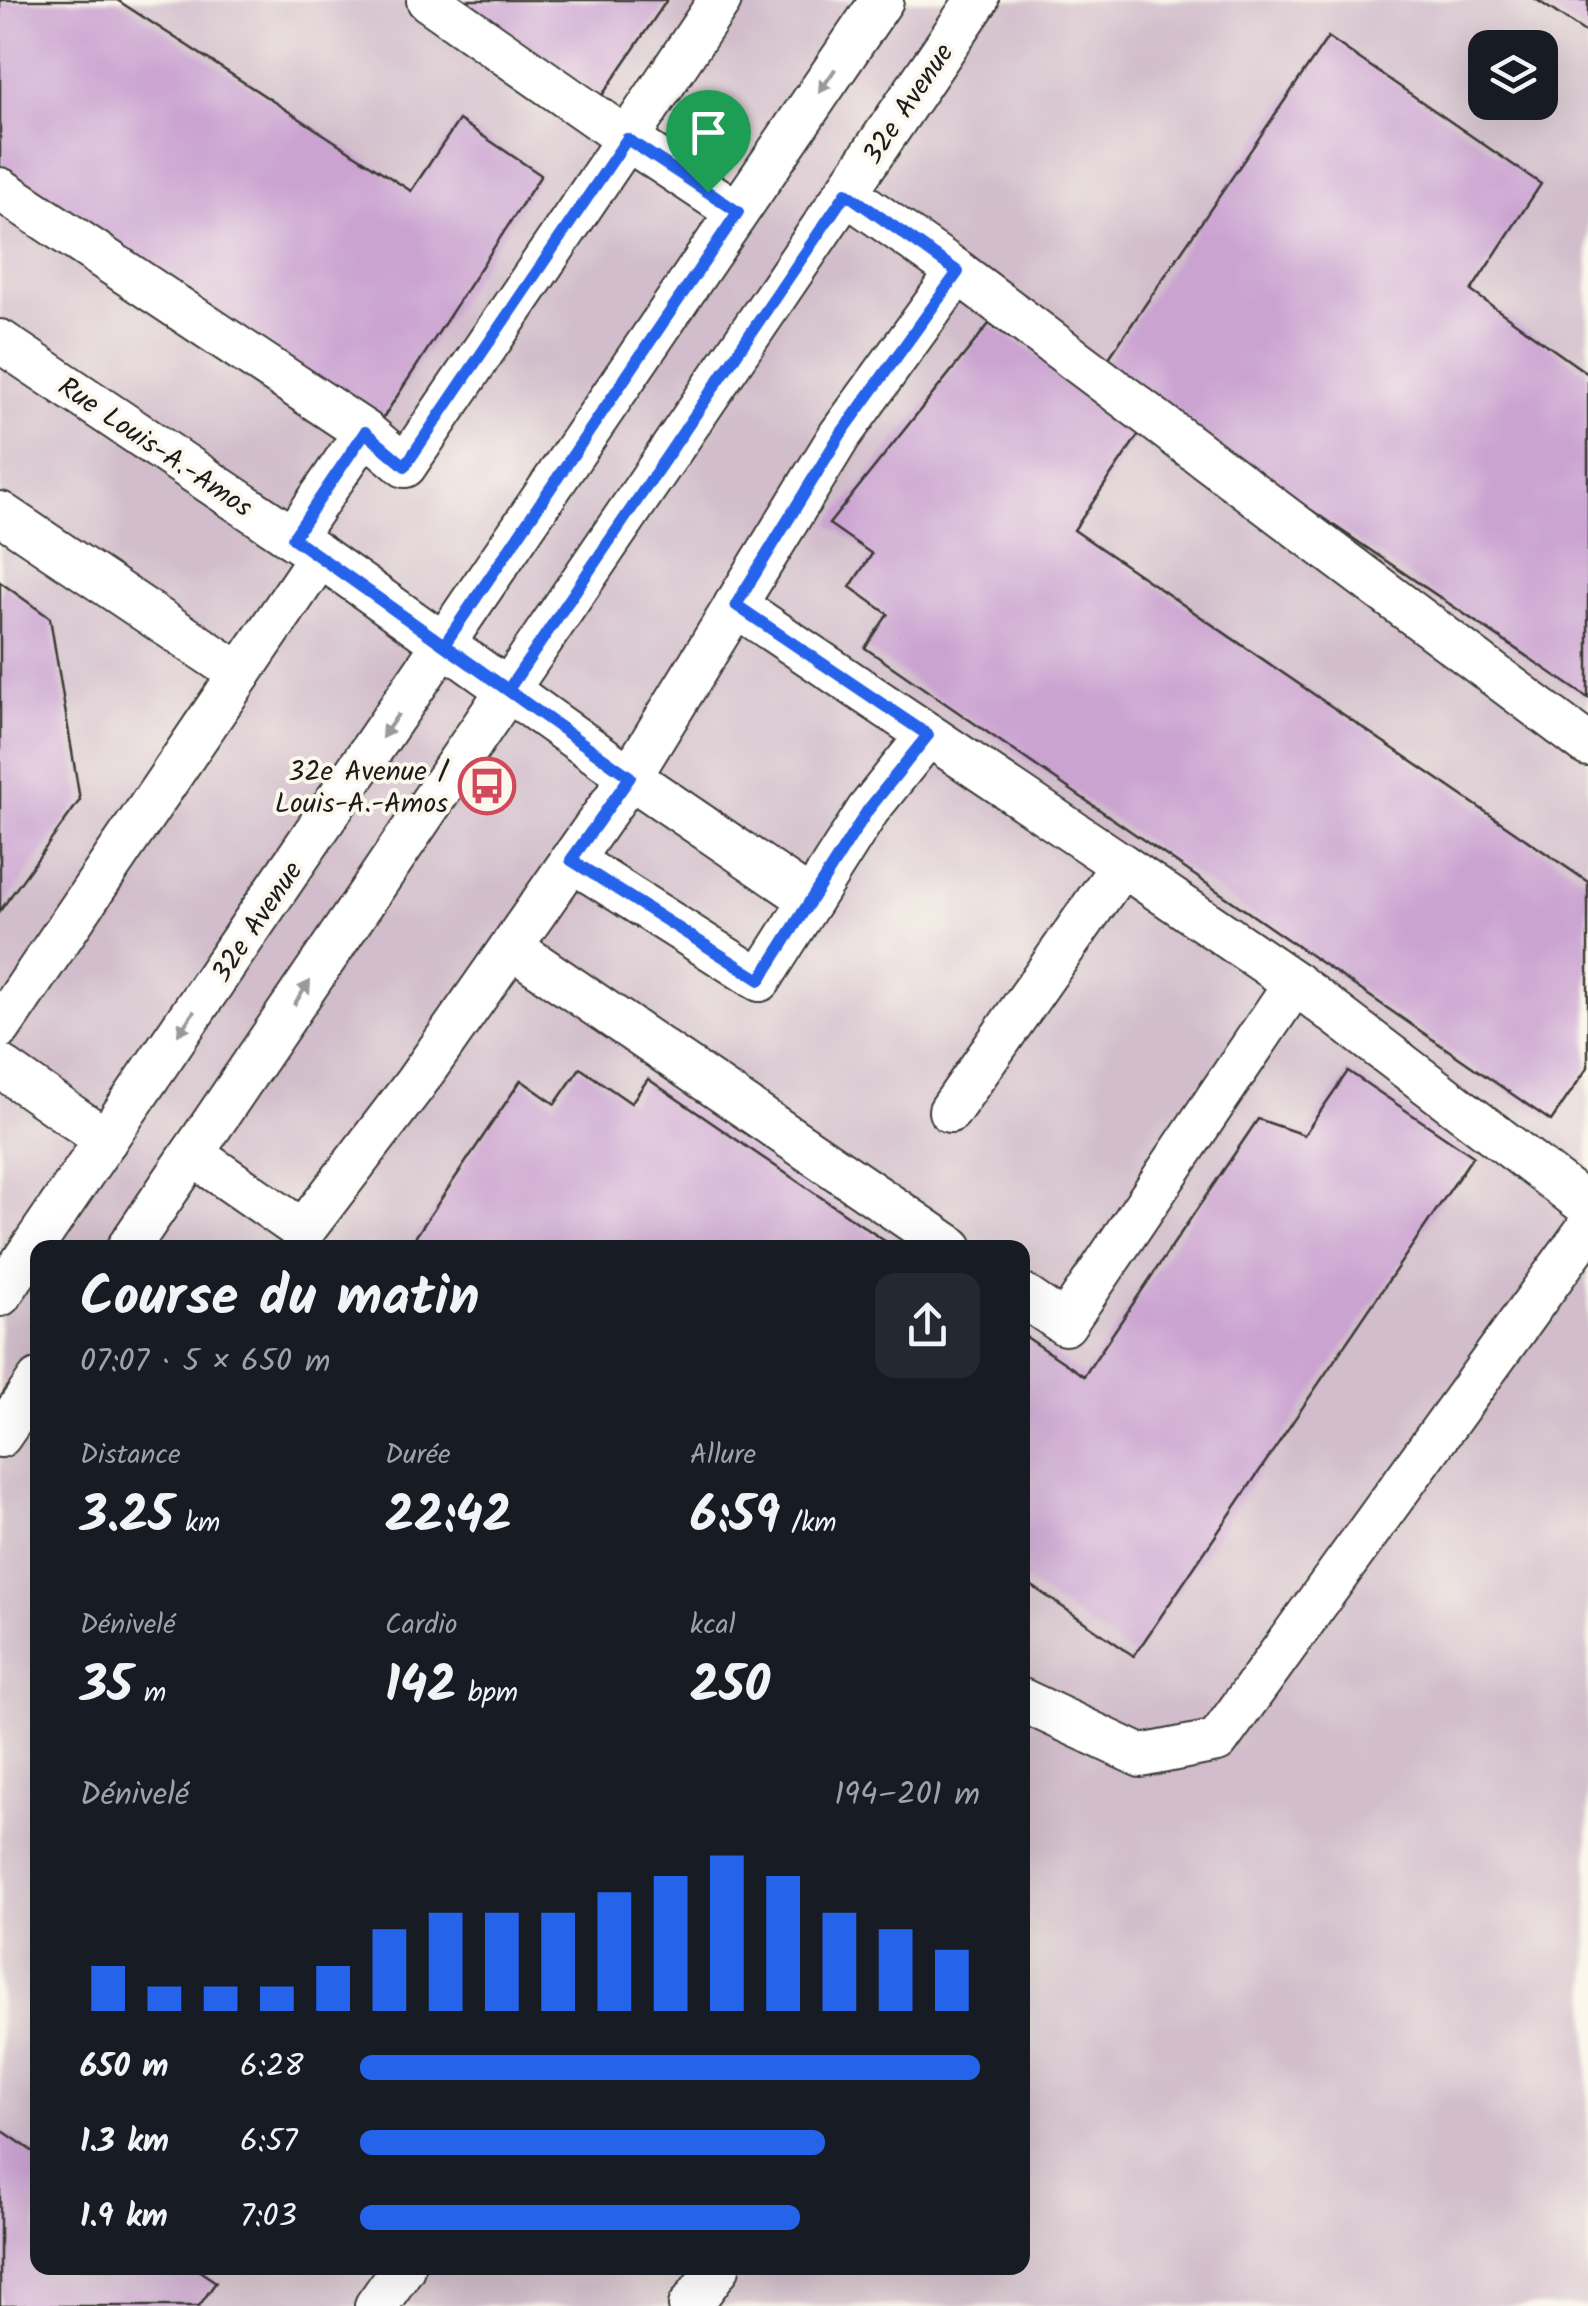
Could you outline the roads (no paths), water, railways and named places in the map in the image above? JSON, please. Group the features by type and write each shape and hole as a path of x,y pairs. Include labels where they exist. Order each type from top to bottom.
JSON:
{"street":[{"path":"428,0 738,212"},
{"path":"0,190 365,432 405,466 720,0"},
{"name":"32e Avenue","path":"38,1240 882,0"},
{"name":"32e Avenue","path":"133,1240 977,0"},
{"path":"846,193 958,272 1588,745"},
{"path":"192,1154 316,1239 415,1084 630,777 840,435 958,272"},
{"name":"Rue Louis-A.-Amos","path":"0,340 306,547 811,900"},
{"path":"0,1027 240,674 365,432"},
{"path":"0,513 240,674"},
{"path":"736,605 1295,983 1588,1206"},
{"path":"571,860 760,980 868,810 928,735"},
{"path":"950,1110 1122,865"},
{"path":"511,947 940,1240"},
{"path":"1030,1300 1065,1324 1295,983"},
{"path":"0,1066 106,1140"},
{"path":"1030,1704 1142,1756 1217,1741 1588,1228"},
{"name":"32e Avenue","path":"0,1295 30,1251"},
{"path":"0,1436 30,1393"},
{"path":"376,2306 398,2275"},
{"path":"690,2306 713,2275"}],"place":[{"name":"32e Avenue / Louis-A.-Amos","path":"487,786"}]}
